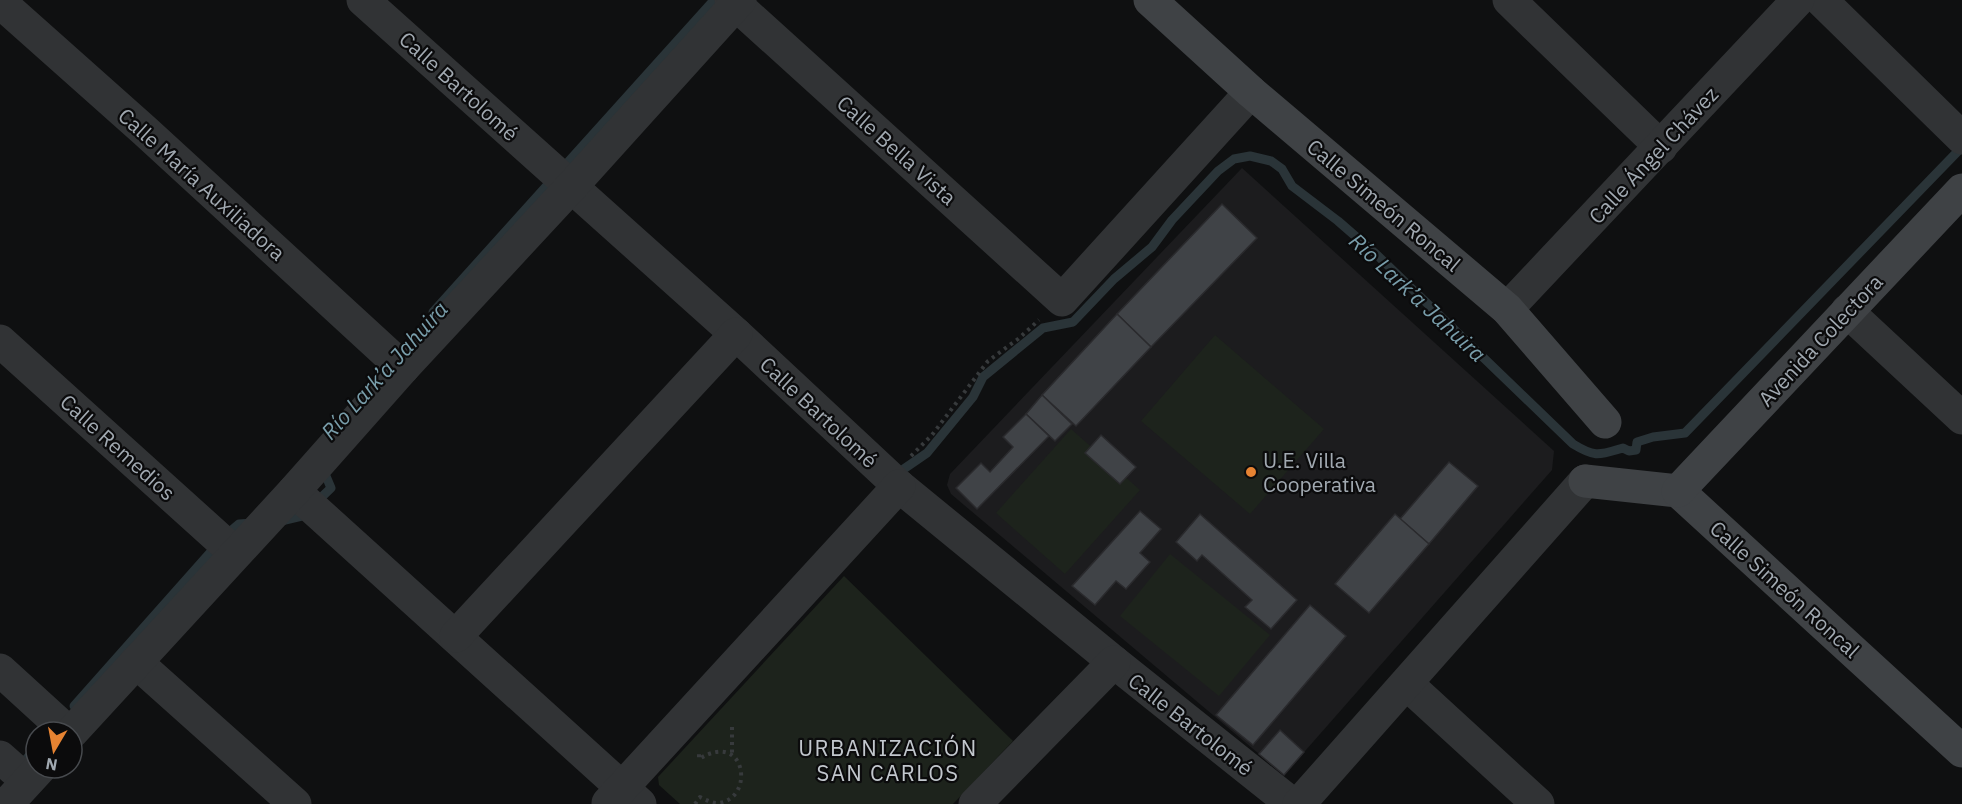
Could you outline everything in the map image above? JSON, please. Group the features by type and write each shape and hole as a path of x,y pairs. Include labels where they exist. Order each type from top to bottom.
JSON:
{"street":[{"name":"Calle Bartolomé","path":"363,0 736,334 888,476 1114,662 1292,804"},
{"name":"Calle Simeón Roncal","path":"1150,0 1251,92 1507,309 1605,422"},
{"path":"1509,0 1661,147"},
{"name":"Calle Ángel Chávez","path":"1507,309 1798,0"},
{"path":"1821,0 1962,138"},
{"path":"81,720 571,187 736,1"},
{"name":"Calle Bella Vista","path":"736,1 1062,300"},
{"name":"Calle María Auxiliadora","path":"0,2 145,131 403,368"},
{"path":"1062,300 1251,92"},
{"name":"Avenida Colectora","path":"1678,491 1962,190"},
{"path":"1846,311 1962,418"},
{"path":"456,636 736,334"},
{"name":"Calle Remedios","path":"0,341 235,553"},
{"path":"294,491 456,636 623,798 685,719 888,476"},
{"path":"1299,804 1585,481 1678,491"},
{"name":"Calle Simeón Roncal","path":"1678,491 1962,751"},
{"path":"136,662 295,804"},
{"path":"975,804 1114,662"},
{"path":"0,670 56,720"},
{"path":"1407,684 1538,804"},
{"path":"0,757 25,784"}],"path":[{"path":"888,476 897,463 912,455 932,435 988,361 1018,339 1062,300"},
{"path":"685,719 700,734 699,759 708,753 718,751 732,755 739,762 742,774 741,784 730,798 719,803 700,797 694,804"},
{"path":"732,727 732,755"}],"shaded area":[{"name":"U.E. Villa Cooperativa","path":"1242,168 1554,451 1552,470 1284,775 951,494 947,485 950,474"},
{"path":"1215,335 1324,429 1250,514 1141,421"},
{"path":"1071,429 1140,490 1065,574 996,513"},
{"path":"1170,554 1270,635 1219,696 1120,616"},
{"path":"844,576 1013,741 953,804 680,804 659,785 658,777"}],"building":[{"path":"1222,204 1257,238 1151,347 1117,314"},
{"path":"1117,314 1151,347 1076,426 1042,395"},
{"path":"1042,395 1072,424 1055,441 1026,414"},
{"path":"1026,414 1049,436 977,509 956,488 981,463 990,472 1013,447 1003,437"},
{"path":"1101,435 1136,467 1120,484 1085,453"},
{"path":"1449,462 1478,486 1429,544 1400,519"},
{"path":"1140,511 1161,529 1140,553 1150,562 1126,589 1116,581 1095,605 1072,586"},
{"path":"1200,514 1297,600 1271,629 1245,607 1252,600 1202,555 1197,561 1176,542"},
{"path":"1395,514 1429,544 1369,613 1335,584"},
{"path":"1310,605 1346,636 1253,745 1216,715"},
{"path":"1280,730 1304,752 1284,775 1259,754"}],"waterway":[{"name":"Río Lark’a Jahuira","path":"433,312 714,0"},
{"name":"Río Lark’a Jahuira","path":"895,475 927,453 973,397 983,377 1043,328 1073,322 1114,279 1152,247 1172,220 1218,171 1234,159 1250,156 1271,161 1282,169 1292,186 1338,221 1377,255 1573,444 1587,452 1598,454 1623,448 1629,451 1636,450 1637,442 1653,437 1685,433 1962,147"},
{"name":"Río Lark’a Jahuira","path":"281,521 302,516 331,488 323,469"},
{"name":"Río Lark’a Jahuira","path":"226,535 239,524 253,523"},
{"name":"Río Lark’a Jahuira","path":"74,706 216,546"}],"place":[{"name":"U.E. Villa Cooperativa","path":"1251,472"}],"district":[{"name":"URBANIZACIÓN SAN CARLOS","path":"888,760"}]}
